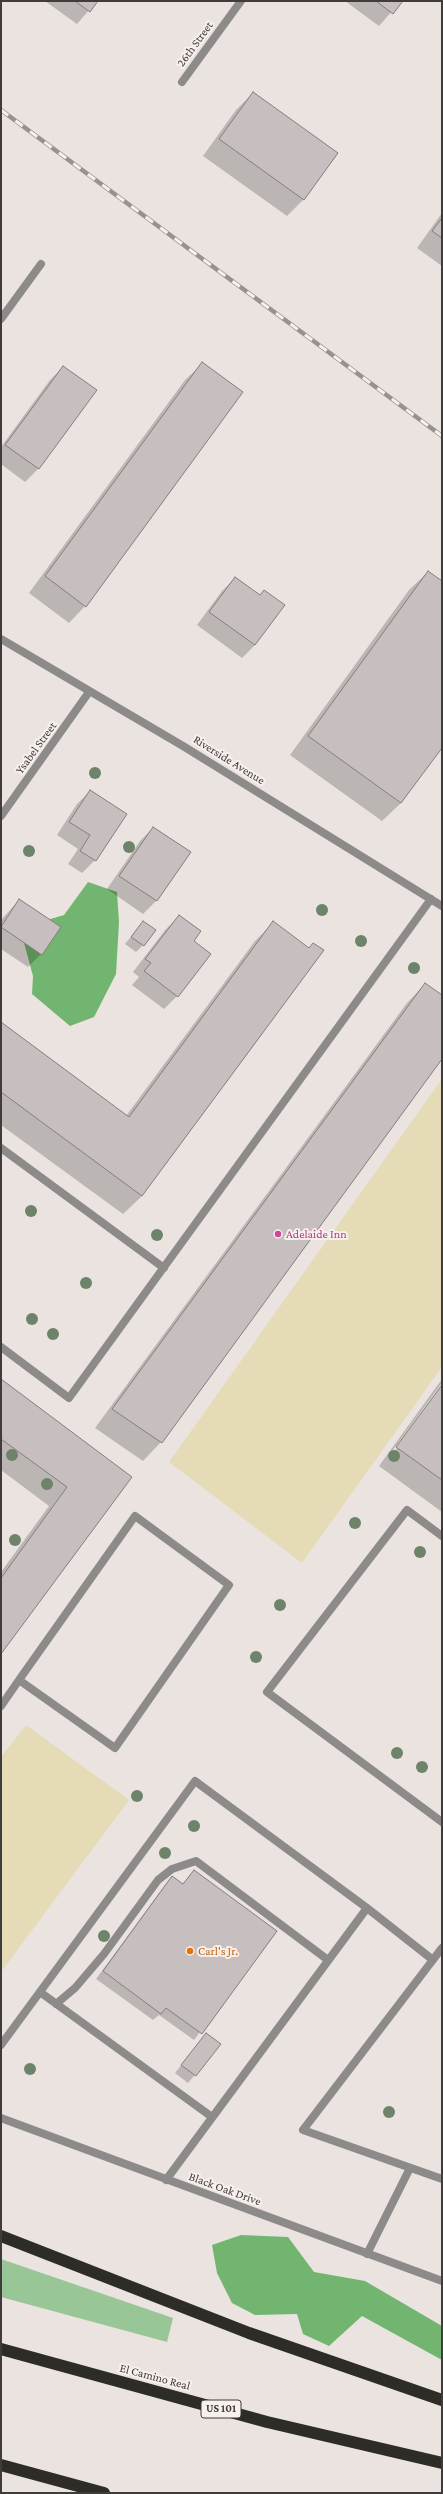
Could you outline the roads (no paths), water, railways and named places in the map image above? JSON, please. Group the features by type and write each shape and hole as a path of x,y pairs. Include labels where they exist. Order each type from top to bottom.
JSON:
{"highway":[{"path":"1,2236 249,2333 442,2400"},
{"name":"El Camino Real","path":"1,2349 267,2422 442,2463"},
{"path":"1,2465 104,2493"}],"street":[{"name":"26th Street","path":"182,82 241,1"},
{"path":"1,319 41,264"},
{"name":"Riverside Avenue","path":"1,639 183,746 442,906"},
{"name":"Ysabel Street","path":"1,816 89,692"},
{"path":"1,1347 69,1398 431,899"},
{"path":"1,1148 164,1268"},
{"path":"442,1536 407,1510 267,1692 442,1822"},
{"path":"1,1706 19,1680 135,1516 228,1585 115,1748 19,1680"},
{"path":"1,2045 195,1781 367,1908 434,1960"},
{"path":"56,2004 75,1988 104,1954 158,1880 172,1869 196,1861 328,1960"},
{"path":"166,2180 367,1908"},
{"path":"442,1948 303,2130 442,2179"},
{"path":"40,1992 212,2117"},
{"name":"Black Oak Drive","path":"1,2118 442,2282"},
{"path":"367,2254 410,2168"}],"railway":[{"path":"1,110 442,436"}],"place":[{"name":"Adelaide Inn","path":"278,1234"},
{"name":"Carl's Jr.","path":"190,1951"}]}
